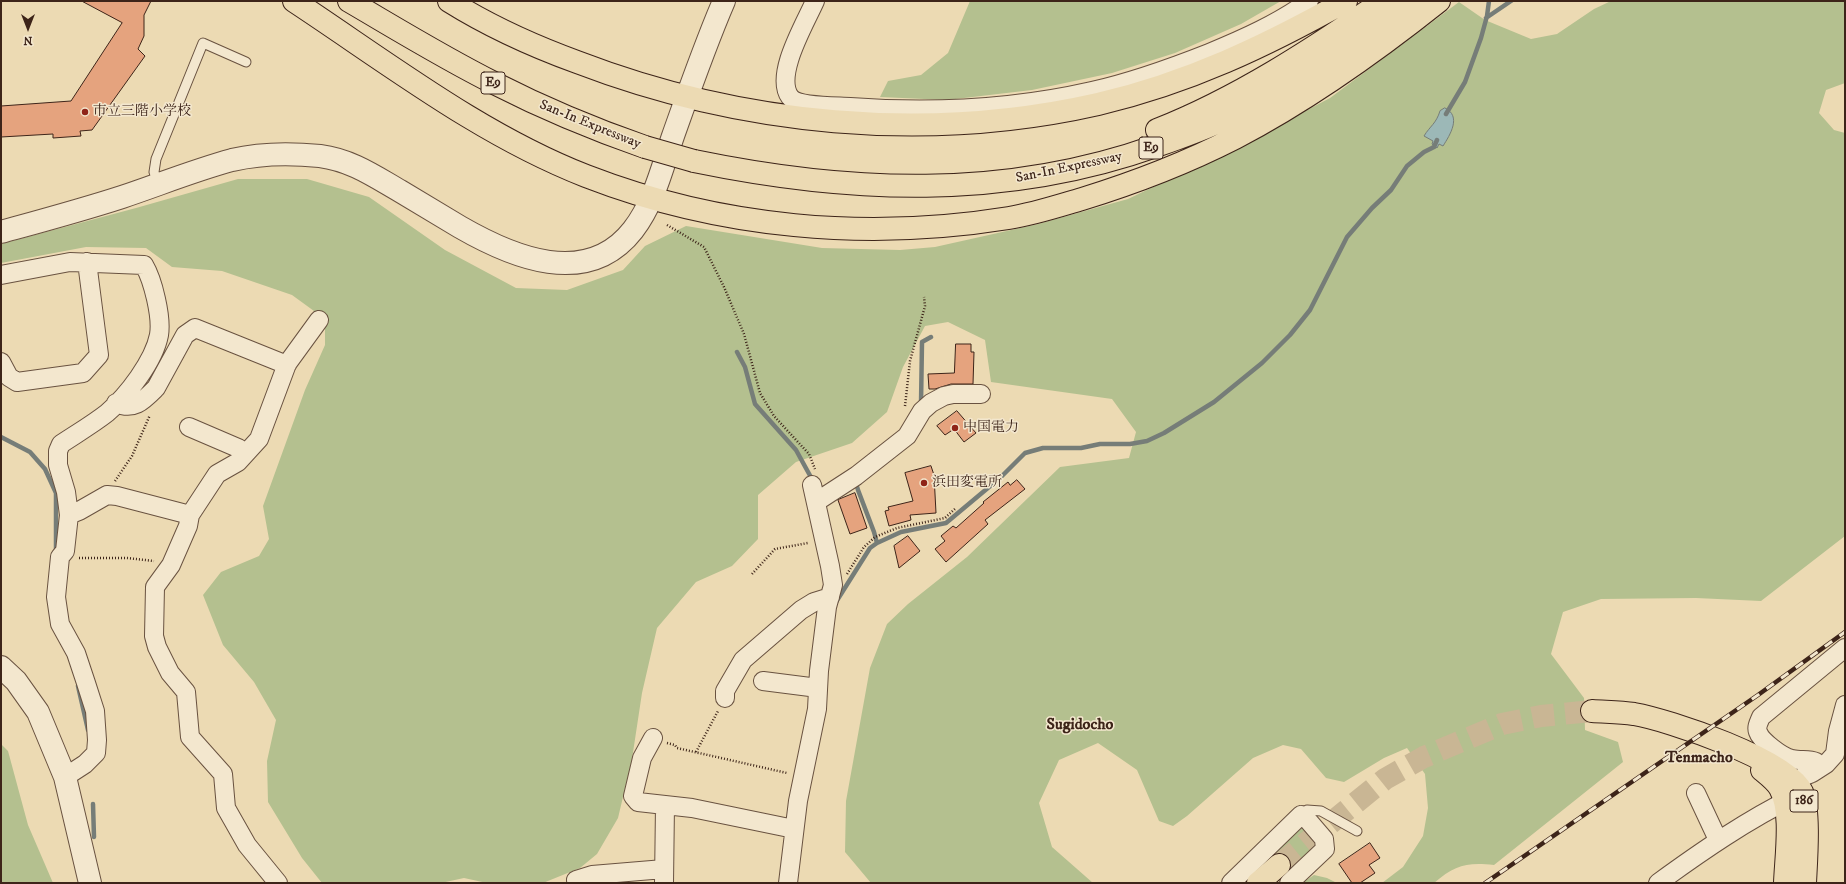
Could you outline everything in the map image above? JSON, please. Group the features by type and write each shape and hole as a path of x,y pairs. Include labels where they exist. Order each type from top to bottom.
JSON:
{"highway":[{"path":"294,1 441,99 536,154 584,175 651,199 693,210 793,226 846,229 902,229 956,225 1019,216 1113,189 1187,160 1232,139 1287,108 1345,72 1398,34 1439,1"},
{"name":"San-In Expressway","path":"349,1 493,83 589,127 645,147 694,161 777,176 854,184 913,186 988,184 1059,173 1140,152 1181,137 1225,119 1304,75 1411,1"},
{"path":"449,1 504,31 567,58 606,73 687,97 781,116 885,124 939,124 993,121 1047,114 1128,95 1199,72 1246,54 1294,30 1346,1"},
{"name":"San-In Expressway","path":"854,184 943,180 1020,170 1066,160 1143,136 1218,103 1258,81 1383,1"},
{"name":"186","path":"1592,711 1634,714 1668,722 1709,736 1770,765 1798,787 1806,819 1805,883"},
{"name":"186","path":"1785,883 1787,815 1798,787"},
{"path":"1258,883 1284,874"}],"street":[{"path":"1,232 158,185 233,160 276,154 330,158 361,168 488,243 537,260 573,263 595,258 616,248 634,229 651,199 687,97 724,1"},
{"path":"815,1 786,66 785,84 790,97 794,100 811,104 884,110 945,110 1020,104 1092,91 1168,69 1241,40 1298,10 1309,1"},
{"path":"1,275 70,262 144,265 150,276 157,306 159,334 150,360 134,383 107,412 61,444 58,451 58,465 66,492 69,515 65,551 60,557 56,597 60,624 76,653 95,711 97,740 96,753 85,764 65,777"},
{"path":"1,362 9,377 18,382 83,373 99,356 87,262"},
{"path":"278,883 247,845 226,808 224,774 190,736 186,692 170,673 157,648 154,636 155,587 171,565 188,526 190,516 217,474 238,462 259,439 287,365 318,320"},
{"path":"116,403 125,407 135,405 149,395 156,388 185,335 196,328 287,365"},
{"path":"788,883 794,829 817,710 827,607 833,585 825,540 814,494 856,476 907,436 922,411 931,403 944,396 953,394 981,394"},
{"path":"188,427 238,448 246,454"},
{"path":"69,515 107,495 117,496 190,516"},
{"path":"725,698 725,691 743,660 801,610 814,602 830,597"},
{"path":"1798,787 1817,768 1816,762 1791,759 1778,751 1760,737 1757,728 1758,723 1761,717 1795,687 1845,648"},
{"path":"1,667 16,681 38,712 65,777 90,883"},
{"path":"764,681 818,688"},
{"path":"1658,883 1718,840 1798,787 1826,764 1835,754 1838,731 1845,705"},
{"path":"653,738 642,758 634,796 638,802 692,808 794,829"},
{"path":"1696,793 1718,840"},
{"path":"576,880 592,875 664,876 664,805"},
{"path":"1231,883 1301,815 1306,818 1324,839 1325,849 1284,874"}],"lane":[{"path":"158,185 154,172 156,159 203,43 246,62"},
{"path":"1301,815 1307,810 1321,811 1357,830"}],"path":[{"path":"667,224 704,247 724,286 744,334 760,393 774,416 809,454 812,464 820,478 814,494"},
{"path":"903,412 907,396 910,361 925,306 924,297"},
{"path":"107,495 109,489 132,456 151,414"},
{"path":"830,597 837,591 864,547 876,537 896,528 945,518 956,508"},
{"path":"752,574 775,550 825,540"},
{"path":"60,557 127,558 171,565"},
{"path":"696,752 725,698"},
{"path":"653,738 675,745 677,748 803,777"}],"green space":[{"path":"970,1 1281,1 1241,24 1175,53 1112,73 1032,90 947,100 880,97 888,81 921,75 948,53"},
{"path":"1611,1 1845,1 1845,83 1826,90 1819,113 1834,130 1845,133 1845,536 1761,601 1696,598 1601,599 1563,612 1551,654 1584,698 1585,730 1618,742 1623,762 1494,865 1476,864 1462,866 1448,872 1434,883 1382,883 1403,867 1423,836 1428,808 1425,774 1407,748 1384,758 1344,782 1326,778 1301,749 1283,745 1253,758 1187,816 1173,826 1159,821 1137,770 1098,743 1059,760 1039,803 1052,847 1093,883 871,883 845,852 846,801 870,668 887,624 908,604 967,557 1060,467 1129,458 1136,432 1112,399 991,382 985,340 948,322 925,326 903,367 887,412 852,443 796,462 758,495 758,539 732,566 696,582 657,628 642,693 632,759 618,818 597,854 580,868 543,883 487,883 464,878 441,883 322,883 302,858 268,802 267,761 276,720 254,682 223,645 203,595 221,572 259,556 269,539 263,506 305,390 325,345 325,319 292,295 222,271 172,267 146,248 86,247 1,263 1,244 238,179 307,179 369,197 445,250 516,288 567,290 623,270 645,246 686,226 822,248 900,250 935,247 1038,224 1128,199 1233,149 1330,98 1459,2 1485,20 1531,39 1557,34 1594,9"},
{"path":"1,744 8,751 28,825 53,883 1,883"},
{"path":"1298,823 1322,843 1292,873 1271,849"},
{"path":"1314,875 1327,878 1337,883 1302,883"}],"water":[{"path":"1445,108 1450,111 1453,116 1453,126 1449,137 1443,146 1439,144 1437,148 1432,144 1433,141 1424,136 1435,122 1440,111"}],"building":[{"path":"82,1 151,1 144,15 144,36 138,49 145,56 92,130 80,131 81,136 53,138 53,134 1,137 1,106 71,101 122,23"},
{"path":"956,344 971,344 971,352 974,352 973,384 951,384 935,389 929,389 928,374 954,373"},
{"name":"中国電力","path":"957,411 976,433 964,442 954,429 945,435 937,426"},
{"path":"931,466 934,475 936,513 910,515 911,520 889,526 885,511 889,510 888,507 913,501 905,473"},
{"path":"1017,480 1025,489 985,520 988,524 946,562 935,549 945,541 941,536 953,526 956,528 984,503 983,502 1008,482 1010,485"},
{"path":"855,493 867,528 850,534 838,500"},
{"path":"908,536 920,551 899,568 894,546"},
{"path":"1370,843 1380,858 1369,865 1375,873 1360,883 1352,883 1339,864"}],"waterway":[{"path":"1446,114 1465,82 1481,38 1487,16 1489,1"},
{"path":"1486,18 1511,1"},
{"path":"836,602 870,548 877,543 901,532 946,523 1001,477 1025,453 1043,448 1081,448 1100,444 1130,444 1147,441 1164,433 1214,402 1262,363 1290,335 1310,310 1347,237 1372,208 1391,190 1407,166 1424,152 1434,147 1437,140"},
{"path":"921,404 922,342 931,337"},
{"path":"737,352 745,367 755,404 796,450 813,481"},
{"path":"1,437 30,452 45,469 56,493 56,553"},
{"path":"858,482 856,483 858,490 877,543"},
{"path":"78,686 88,730"},
{"path":"93,804 94,837"}],"tunnel":[{"path":"1279,865 1385,779 1424,757 1502,724 1541,716 1592,711"}],"railway":[{"path":"1485,883 1758,695 1845,632"}],"place":[{"name":"市立三階小学校","path":"85,112"},
{"name":"中国電力","path":"955,428"},
{"name":"浜田変電所","path":"924,483"}],"district":[{"name":"Sugidocho","path":"1080,726"},
{"name":"Tenmacho","path":"1699,759"}]}
